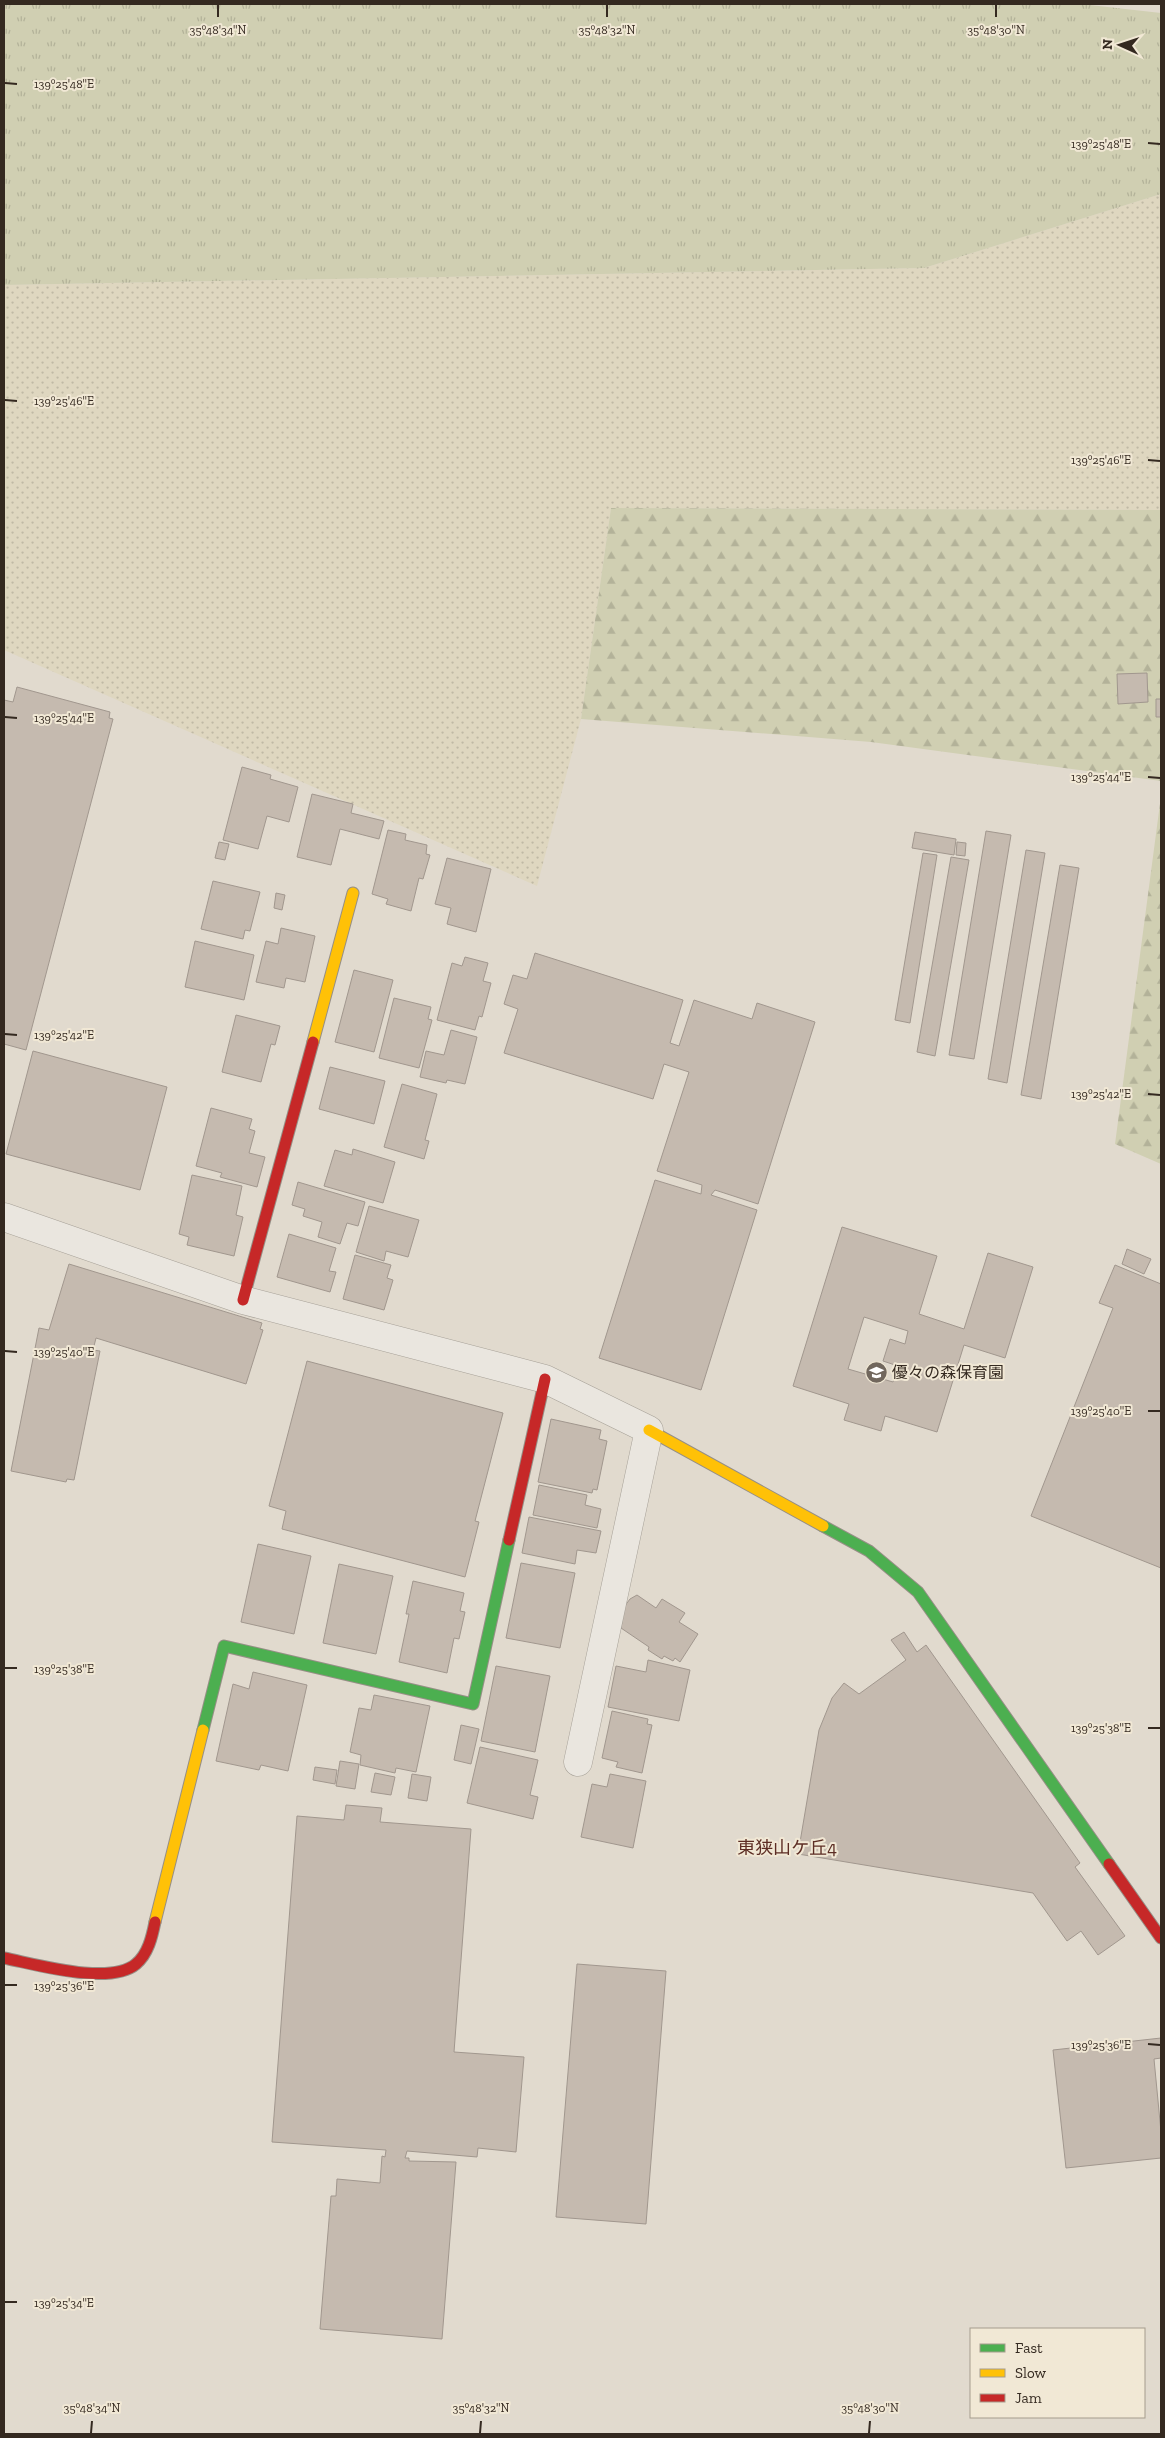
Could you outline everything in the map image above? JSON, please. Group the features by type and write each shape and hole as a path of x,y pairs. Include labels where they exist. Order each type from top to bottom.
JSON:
{"street":[{"path":"243,1300 353,893"},
{"path":"4,1216 243,1300 545,1379 649,1430 869,1551 918,1592 1161,1938"},
{"path":"4,1958 78,1972 108,1974 135,1966 150,1943 224,1646 473,1704 545,1379"},
{"path":"578,1762 649,1430"}],"shaded area":[{"path":"1161,194 1161,510 611,508 581,719 537,886 4,650 4,285 924,268"}],"green space":[{"path":"4,4 1081,4 1161,13 1161,194 924,268 4,285"},
{"path":"611,508 1161,510 1161,781 871,742 581,719"},
{"path":"1161,796 1161,1164 1115,1144"}],"building":[{"path":"1147,673 1148,702 1118,704 1117,674"},
{"path":"17,687 110,712 109,718 113,719 26,1050 4,1044 4,700 13,702"},
{"path":"1156,699 1161,699 1161,717 1156,717"},
{"path":"242,767 271,775 270,779 298,787 289,822 267,816 258,849 223,840"},
{"path":"312,794 353,804 351,813 384,821 379,839 340,829 331,865 297,857"},
{"path":"388,830 406,834 405,840 427,845 426,854 430,855 423,879 419,878 411,911 386,904 388,899 372,894"},
{"path":"986,831 1011,835 974,1059 949,1055"},
{"path":"915,832 956,839 954,855 912,848"},
{"path":"219,842 229,844 225,860 215,858"},
{"path":"957,842 966,843 965,856 956,855"},
{"path":"1026,850 1045,853 1007,1083 988,1079"},
{"path":"923,853 937,855 910,1023 895,1020"},
{"path":"951,857 969,860 935,1056 917,1052"},
{"path":"447,858 491,869 476,932 447,924 451,908 435,904"},
{"path":"1060,865 1079,868 1041,1099 1021,1095"},
{"path":"213,881 260,892 250,931 245,930 243,939 201,929"},
{"path":"276,893 285,895 282,910 274,908"},
{"path":"281,928 315,936 305,982 286,978 284,988 256,982 266,941 278,944"},
{"path":"195,941 254,955 244,1000 185,987"},
{"path":"535,953 683,1000 670,1043 679,1046 694,1000 752,1019 757,1003 815,1022 758,1204 715,1190 711,1195 757,1210 701,1390 599,1358 655,1180 701,1194 702,1185 657,1171 689,1072 664,1064 653,1099 504,1053 518,1009 504,1004 513,975 527,979"},
{"path":"465,957 488,963 483,981 491,983 482,1017 479,1016 475,1030 437,1020 452,963 462,966"},
{"path":"354,970 393,980 374,1052 335,1042"},
{"path":"394,998 431,1007 428,1019 432,1020 419,1068 379,1058"},
{"path":"236,1015 280,1026 275,1045 271,1044 261,1082 222,1072"},
{"path":"451,1030 477,1037 465,1084 447,1080 446,1083 420,1077 426,1051 444,1055"},
{"path":"33,1051 167,1087 140,1190 6,1154"},
{"path":"330,1067 385,1081 374,1124 319,1109"},
{"path":"402,1084 437,1094 425,1140 429,1141 424,1159 384,1147"},
{"path":"211,1108 252,1119 249,1129 255,1131 249,1153 265,1157 257,1187 220,1177 222,1173 196,1166"},
{"path":"353,1149 395,1162 383,1203 324,1186 335,1150 352,1155"},
{"path":"192,1175 242,1186 236,1215 243,1217 234,1256 187,1245 189,1237 179,1234"},
{"path":"298,1182 365,1202 358,1226 347,1223 340,1244 318,1237 322,1222 303,1216 305,1209 292,1205"},
{"path":"369,1206 419,1220 408,1257 386,1251 384,1261 356,1252"},
{"path":"842,1227 937,1256 919,1314 964,1329 988,1253 1033,1267 1005,1358 964,1345 937,1432 885,1416 881,1431 844,1420 849,1404 793,1386","holes":["864,1317 908,1331 905,1344 890,1339 883,1361 898,1366 893,1382 848,1369"]},
{"path":"289,1234 336,1248 329,1271 336,1272 330,1292 277,1277"},
{"path":"1127,1249 1151,1259 1144,1274 1122,1264"},
{"path":"355,1255 391,1265 387,1278 393,1280 384,1310 343,1299"},
{"path":"69,1264 262,1323 260,1329 263,1330 246,1384 96,1338 93,1350 100,1351 74,1480 67,1479 66,1482 11,1471 39,1328 49,1330"},
{"path":"1115,1265 1161,1284 1161,1568 1031,1516 1113,1308 1099,1303"},
{"path":"307,1361 503,1413 475,1521 479,1522 465,1577 282,1529 286,1511 269,1506"},
{"path":"551,1419 601,1430 599,1439 607,1441 597,1490 593,1489 592,1493 538,1482"},
{"path":"539,1485 587,1495 585,1505 601,1509 597,1528 533,1515"},
{"path":"529,1517 601,1531 596,1553 577,1550 575,1564 522,1553"},
{"path":"258,1544 311,1556 294,1634 241,1622"},
{"path":"521,1563 575,1573 560,1648 506,1638"},
{"path":"339,1564 393,1576 376,1654 323,1643"},
{"path":"413,1581 464,1593 460,1611 465,1612 459,1639 454,1638 447,1673 399,1662 409,1614 406,1614"},
{"path":"637,1595 656,1608 662,1599 685,1613 679,1622 698,1634 680,1662 675,1658 673,1661 664,1656 662,1659 648,1650 649,1647 621,1628 624,1607 630,1599"},
{"path":"904,1632 917,1652 926,1645 1080,1863 1075,1867 1125,1936 1098,1955 1081,1931 1067,1941 1033,1893 798,1854 819,1730 832,1698 844,1683 859,1694 906,1660 891,1640"},
{"path":"648,1660 690,1670 679,1721 608,1707 616,1666 646,1672"},
{"path":"496,1666 550,1676 535,1752 481,1741"},
{"path":"253,1672 307,1685 288,1771 261,1765 259,1770 216,1761 233,1684 249,1689"},
{"path":"374,1695 430,1706 416,1772 396,1768 395,1773 360,1765 361,1755 350,1752 359,1708 371,1710"},
{"path":"612,1711 648,1719 647,1724 652,1725 642,1773 616,1767 618,1762 602,1758"},
{"path":"461,1725 479,1729 471,1764 454,1760"},
{"path":"480,1747 538,1760 530,1795 538,1797 533,1819 467,1803"},
{"path":"340,1761 359,1764 355,1789 336,1786"},
{"path":"315,1767 337,1770 335,1784 313,1780"},
{"path":"375,1773 395,1777 391,1795 371,1792"},
{"path":"412,1774 431,1777 427,1801 408,1798"},
{"path":"610,1774 646,1781 633,1848 581,1837 592,1784 607,1787"},
{"path":"346,1805 382,1808 380,1822 471,1829 454,2052 524,2057 516,2152 478,2148 477,2157 407,2151 405,2158 409,2158 409,2161 456,2162 442,2339 320,2329 331,2196 336,2196 337,2179 380,2183 382,2156 385,2157 386,2150 272,2142 297,1816 344,1820"},
{"path":"577,1964 666,1971 646,2224 556,2217"},
{"path":"1161,2038 1161,2058 1154,2059 1161,2132 1161,2158 1066,2168 1053,2050"}],"traffic: fast":[{"path":"823,1526 869,1551 918,1592 1109,1864"},
{"path":"203,1730 224,1646 473,1704 509,1540"}],"traffic: slow":[{"path":"313,1042 353,893"},
{"path":"649,1430 823,1526"},
{"path":"155,1922 203,1730"}],"traffic: jam":[{"path":"243,1300 313,1042"},
{"path":"509,1540 545,1379"},
{"path":"1109,1864 1161,1938"},
{"path":"4,1958 72,1972 109,1973 124,1970 136,1964 144,1955 151,1939 155,1922"}],"place":[{"name":"優々の森保育園","path":"876,1372"}],"district":[{"name":"東狭山ケ丘4","path":"787,1848"}]}
